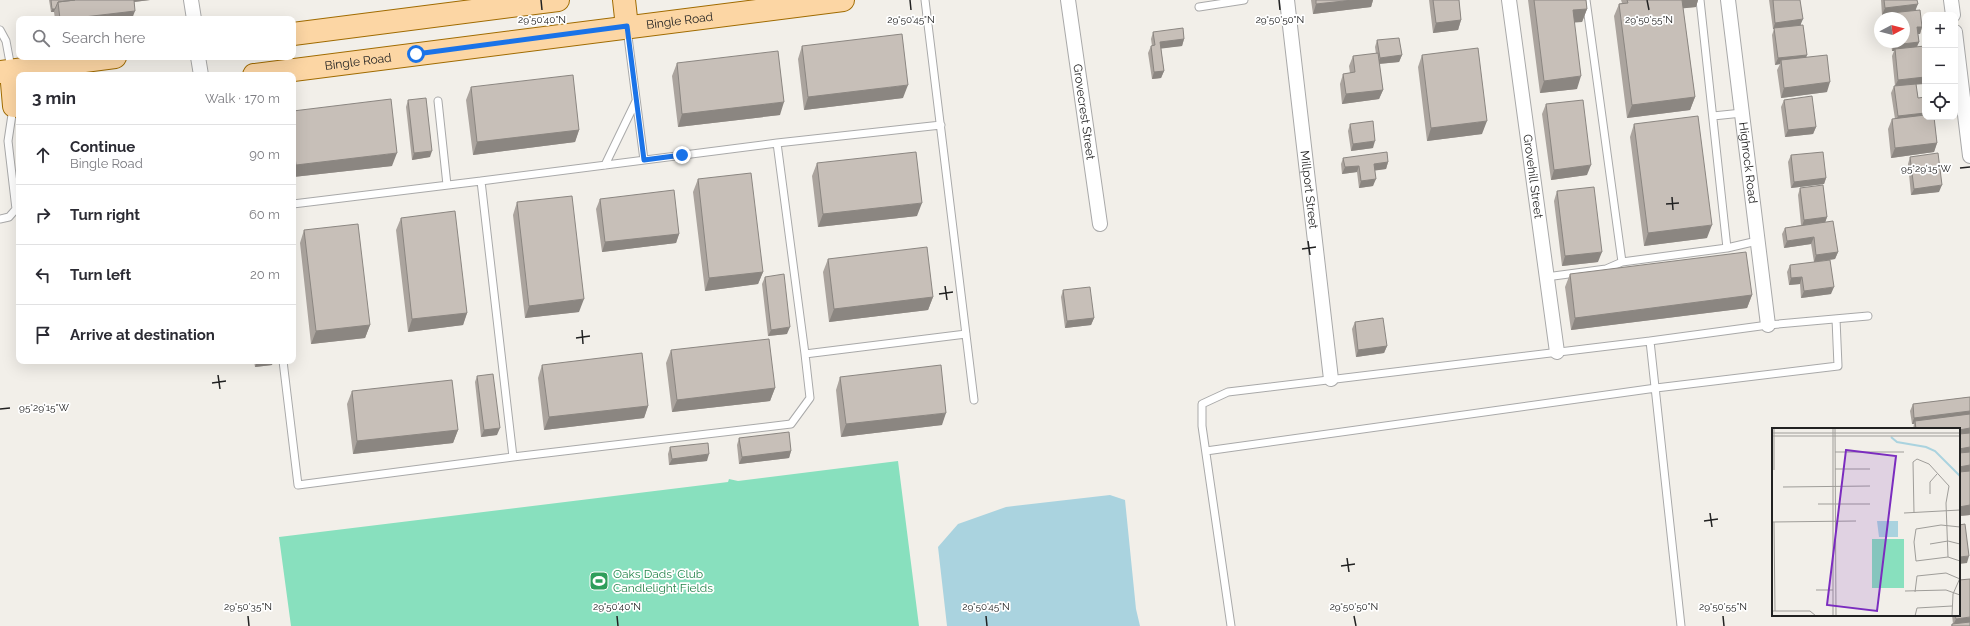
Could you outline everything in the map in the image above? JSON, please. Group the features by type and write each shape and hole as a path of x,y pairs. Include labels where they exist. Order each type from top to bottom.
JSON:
{"main road":[{"path":"296,34 558,0"},
{"path":"624,0 627,26"},
{"name":"Bingle Road","path":"277,72 627,26 843,0"},
{"path":"11,106 6,71 92,60"}],"street":[{"path":"191,0 194,16"},
{"name":"Grovecrest Street","path":"1068,0 1100,224"},
{"name":"Millport Street","path":"1287,0 1331,380"},
{"name":"Grovehill Street","path":"1509,0 1557,352"},
{"name":"Highrock Road","path":"1728,0 1768,325"},
{"path":"1951,0 1953,12"},
{"path":"1957,48 1970,156"},
{"path":"198,60 200,72"}],"lane":[{"path":"925,0 974,400"},
{"path":"1198,7 1244,0"},
{"path":"1586,0 1622,262"},
{"path":"1700,0 1727,248"},
{"path":"627,26 644,160"},
{"path":"0,30 6,41 6,71"},
{"path":"438,101 448,185"},
{"path":"605,165 636,101"},
{"path":"0,219 8,217 16,209 8,141 11,106"},
{"path":"1713,116 1742,113"},
{"path":"296,204 777,143 941,125"},
{"path":"283,364 298,485 513,457 791,424 810,398 777,143"},
{"path":"481,181 513,457"},
{"path":"1546,277 1606,269 1622,262 1727,248 1758,241"},
{"path":"1231,626 1202,426 1202,404 1228,392 1650,341 1768,325 1868,316"},
{"path":"1206,451 1656,388 1838,366 1836,318"},
{"path":"805,354 966,334"},
{"path":"1650,341 1681,626"}],"green space":[{"name":"Oaks Dads' Club Candlelight Fields","path":"898,461 919,626 291,626 279,537 728,482 729,479 738,481"}],"water":[{"path":"1110,495 1125,500 1136,609 1140,626 947,626 938,547 958,524 1006,507"}],"building":[{"path":"51,0 75,0 58,2 55,9 52,9"},
{"path":"75,0 134,0 135,11 92,16 60,16 58,2"},
{"path":"1316,0 1353,0 1316,4"},
{"path":"1433,0 1459,0 1461,20 1436,23"},
{"path":"1534,0 1586,0 1587,9 1573,10 1581,76 1544,81"},
{"path":"1627,0 1682,0 1695,97 1632,105 1619,4 1628,3"},
{"path":"1773,0 1800,0 1803,19 1775,23"},
{"path":"1884,0 1917,0 1918,4 1885,8"},
{"path":"1920,10 1922,27 1917,27 1919,42 1910,43 1910,12 1900,12"},
{"path":"1803,25 1807,55 1778,58 1774,28"},
{"path":"1183,28 1184,39 1160,42 1164,71 1154,72 1151,46 1155,45 1153,32"},
{"path":"902,34 908,85 808,97 802,46"},
{"path":"1399,38 1402,55 1380,58 1377,40"},
{"path":"1922,46 1922,77 1898,80 1895,49"},
{"path":"1478,48 1487,121 1431,128 1422,55"},
{"path":"778,51 784,102 682,114 677,63"},
{"path":"1378,53 1383,90 1346,94 1343,74 1355,72 1353,56"},
{"path":"1827,55 1830,82 1784,88 1781,60"},
{"path":"573,75 579,130 477,142 471,87"},
{"path":"1916,84 1918,98 1922,97 1922,113 1898,116 1894,86"},
{"path":"1812,96 1816,127 1788,130 1784,100"},
{"path":"426,98 432,151 414,153 408,100"},
{"path":"391,99 397,153 296,165 296,111"},
{"path":"1583,100 1591,165 1554,170 1546,104"},
{"path":"1922,115 1922,120 1934,120 1937,143 1895,148 1892,119"},
{"path":"1698,116 1712,225 1648,233 1634,124"},
{"path":"1373,121 1375,141 1353,144 1350,124"},
{"path":"916,152 922,203 823,214 817,163"},
{"path":"1387,152 1388,162 1374,164 1376,179 1361,181 1359,166 1345,167 1343,158"},
{"path":"1823,152 1826,178 1794,182 1791,155"},
{"path":"1938,153 1942,185 1914,189 1910,157"},
{"path":"751,173 763,272 709,278 698,179"},
{"path":"1823,185 1827,217 1804,220 1800,188"},
{"path":"1594,187 1602,252 1565,256 1557,191"},
{"path":"674,190 679,234 605,242 600,199"},
{"path":"572,196 584,299 529,306 517,202"},
{"path":"455,211 467,313 412,319 401,218"},
{"path":"1833,221 1838,252 1816,255 1814,237 1787,241 1785,228"},
{"path":"358,224 370,325 316,331 304,230"},
{"path":"927,247 933,297 834,309 828,259"},
{"path":"1746,252 1752,295 1575,318 1570,274"},
{"path":"1830,260 1834,287 1804,291 1802,277 1791,278 1790,265"},
{"path":"784,274 790,327 771,330 765,277"},
{"path":"1090,287 1094,318 1067,321 1063,290"},
{"path":"1383,318 1387,346 1358,350 1355,322"},
{"path":"769,339 775,388 677,400 671,350"},
{"path":"642,353 648,406 549,417 542,365"},
{"path":"941,365 946,413 846,424 840,377"},
{"path":"493,374 500,428 484,430 477,376"},
{"path":"452,380 458,430 357,441 352,391"},
{"path":"1970,397 1970,411 1914,418 1913,404"},
{"path":"1970,414 1970,428 1960,430 1960,428 1916,428 1915,421"},
{"path":"789,432 791,451 742,457 739,438"},
{"path":"1970,433 1970,447 1960,449 1960,434"},
{"path":"708,443 709,454 672,459 670,447"},
{"path":"1970,452 1970,465 1960,467 1960,453"},
{"path":"1970,471 1970,505 1960,507 1960,472"},
{"path":"1965,524 1969,556 1960,557 1960,525"},
{"path":"1970,579 1970,617 1956,619 1955,616 1960,616 1960,580"},
{"path":"1970,622 1970,626 1952,626 1952,624"}],"place":[{"name":"Oaks Dads' Club Candlelight Fields","path":"599,581"}],"route":[{"path":"416,54 627,26 644,160 682,155"}]}
